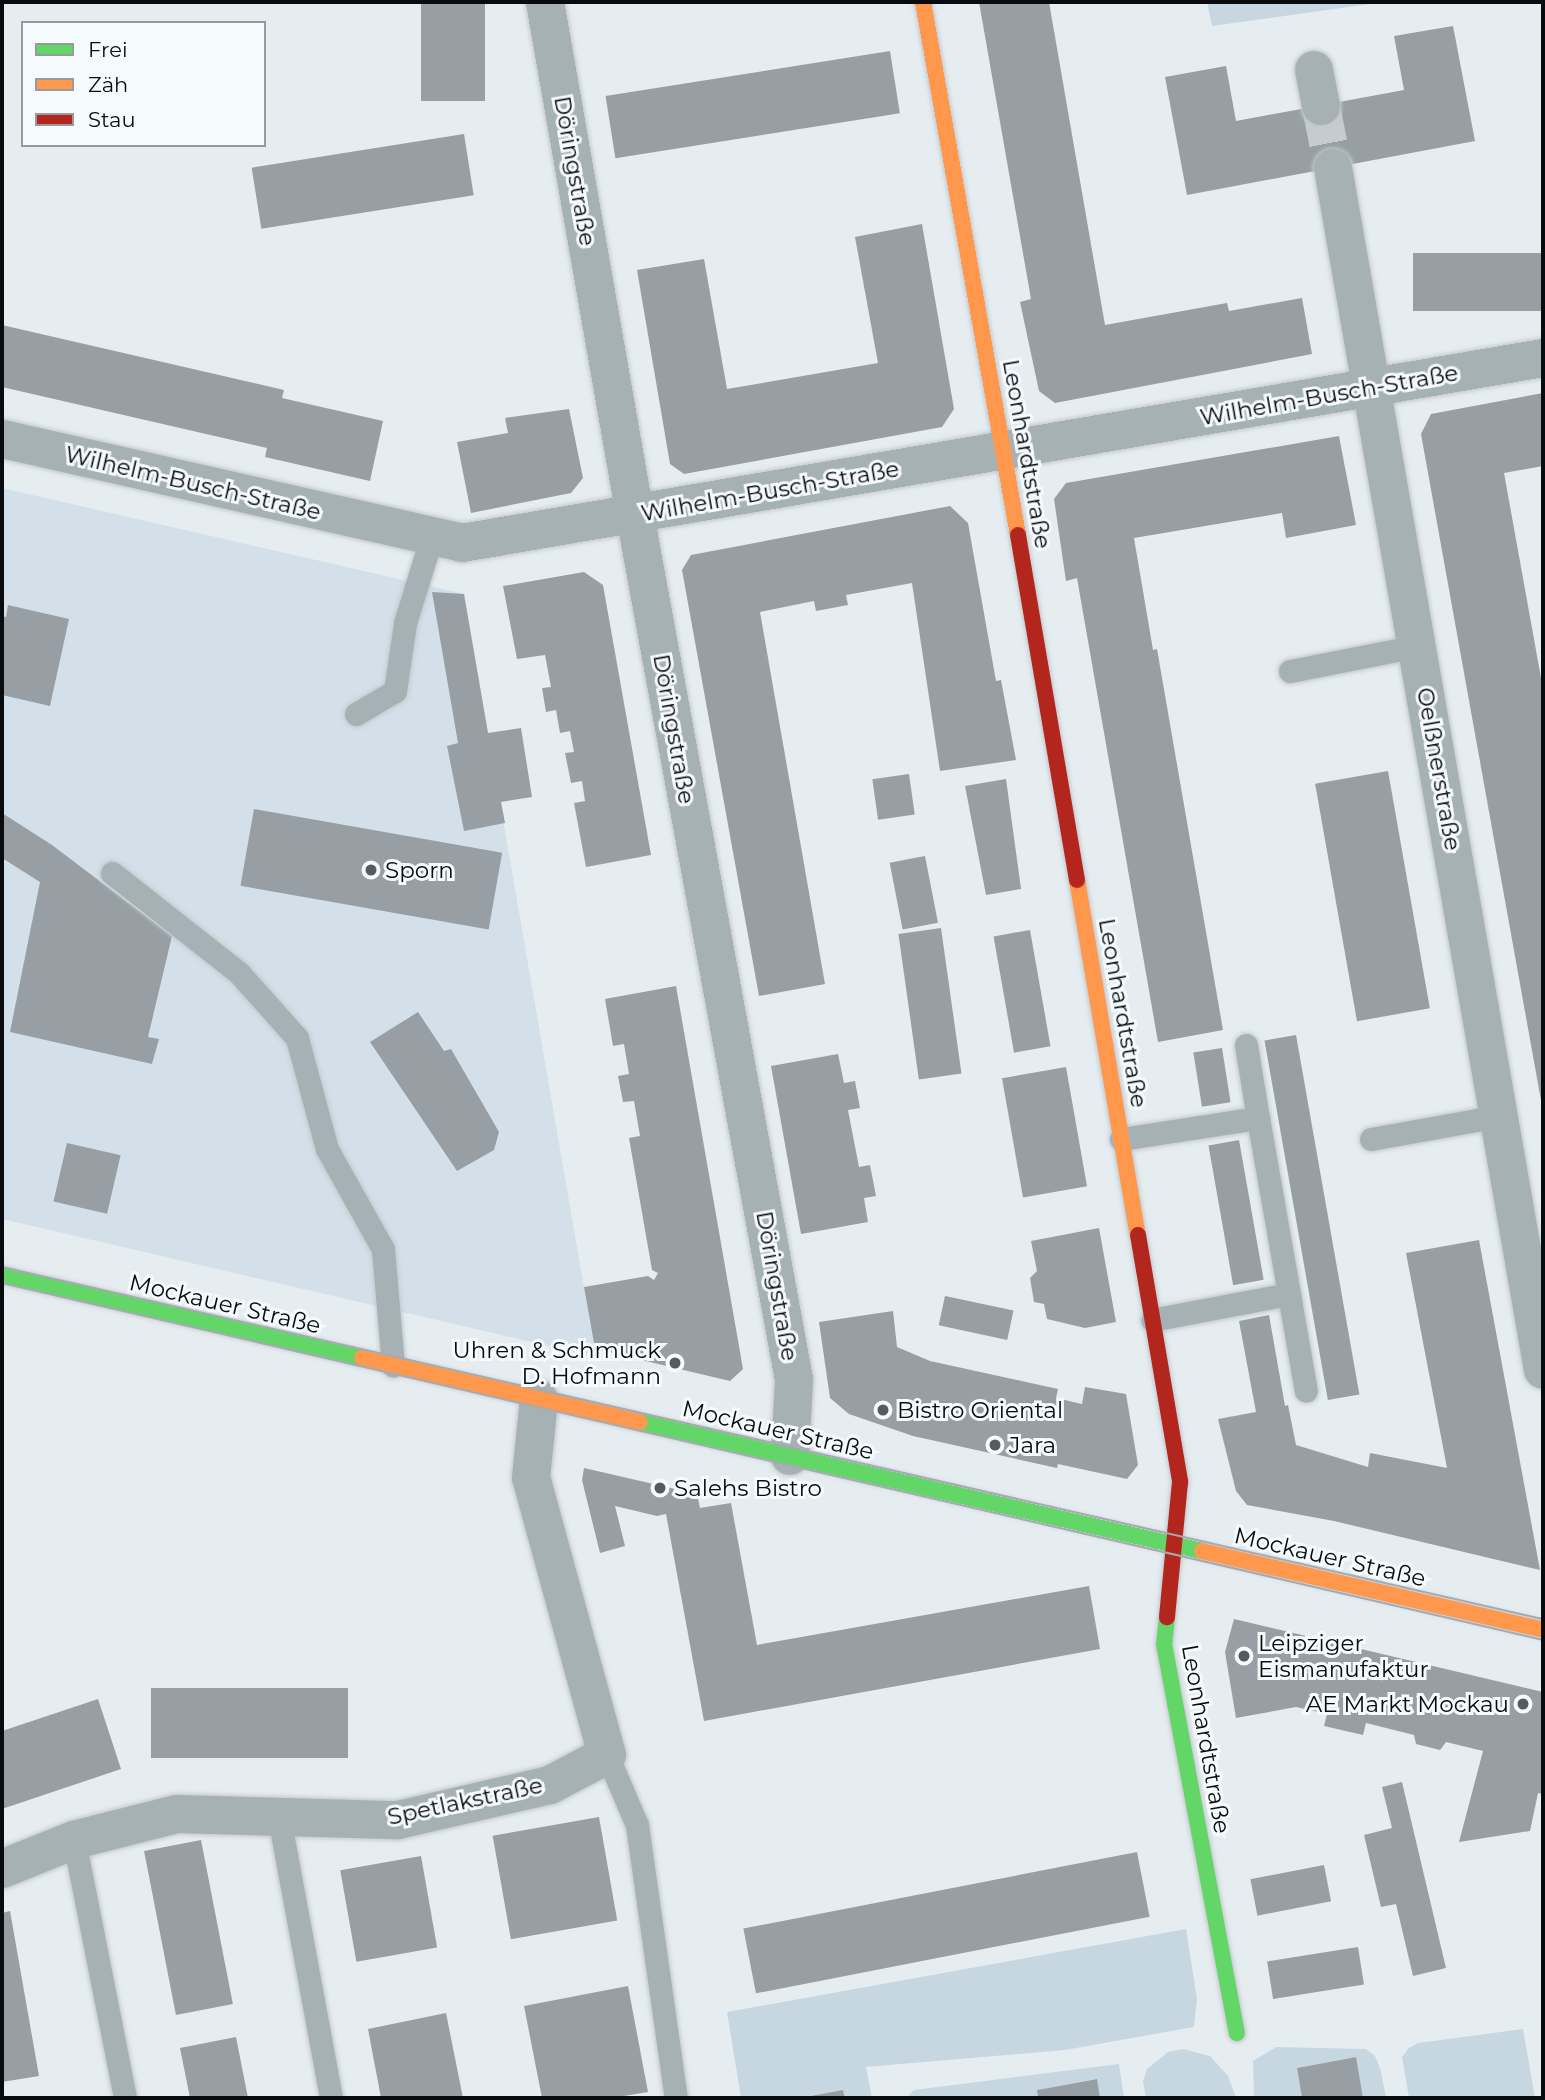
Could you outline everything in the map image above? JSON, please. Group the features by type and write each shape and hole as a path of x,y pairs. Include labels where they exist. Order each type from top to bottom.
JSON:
{"street":[{"name":"Döringstraße","path":"545,2 635,515 794,1380 790,1456"},
{"name":"Leonhardtstraße","path":"923,2 1004,450 1180,1482 1164,1644 1237,2034"},
{"name":"Oelßnerstraße","path":"1333,168 1543,1370"},
{"name":"Wilhelm-Busch-Straße","path":"2,439 462,543 1543,358"},
{"name":"Mockauer Straße","path":"2,1275 1543,1630"},
{"path":"539,1399 531,1478 607,1755"},
{"name":"Spetlakstraße","path":"2,1869 74,1840 177,1814 398,1819 550,1785 607,1755"}],"lane":[{"path":"356,714 395,691 405,623 432,536"},
{"path":"1290,671 1418,646"},
{"path":"112,873 239,973 297,1038 327,1149 383,1249 393,1366"},
{"path":"1246,1045 1306,1391"},
{"path":"1371,1139 1499,1116"},
{"path":"1121,1139 1258,1118"},
{"path":"1152,1320 1289,1294"},
{"path":"607,1755 637,1825 676,2098"},
{"path":"279,1816 331,2098"},
{"path":"74,1840 125,2098"}],"shaded area":[{"path":"1207,2 1384,2 1212,26"},
{"path":"2,488 464,594 596,1357 2,1219"},
{"path":"1186,1929 1197,1999 1194,2027 1065,2050 866,2067 872,2098 845,2098 843,2090 798,2098 741,2098 727,2012"},
{"path":"1523,2029 1535,2098 1409,2098 1402,2057 1409,2048 1418,2043"},
{"path":"1276,2047 1366,2049 1375,2056 1380,2068 1386,2097 1363,2098 1355,2057 1297,2068 1302,2098 1254,2098 1253,2061"},
{"path":"1183,2049 1210,2056 1228,2076 1236,2098 1146,2098 1143,2081 1147,2069 1168,2052"},
{"path":"1119,2064 1124,2098 1100,2098 1096,2079 1037,2090 1038,2098 906,2098 914,2090"}],"building":[{"path":"421,2 485,2 485,101 421,101"},
{"path":"979,2 1049,2 1105,325 1227,303 1229,311 1302,298 1312,354 1055,403 1039,391 1020,302 1031,299"},
{"path":"1453,26 1475,141 1187,195 1165,77 1226,66 1236,121 1404,90 1394,36"},
{"path":"890,51 900,113 615,158 606,96"},
{"path":"464,134 474,195 261,229 252,168"},
{"path":"922,224 954,409 942,427 684,474 670,464 637,270 704,259 727,389 878,363 855,237"},
{"path":"1413,253 1543,253 1543,311 1413,311"},
{"path":"2,325 284,390 282,398 383,421 370,481 265,457 267,448 2,387"},
{"path":"1543,393 1543,466 1504,473 1543,689 1542,1106 1421,434 1431,414"},
{"path":"569,409 583,478 571,493 471,513 457,442 508,433 505,418"},
{"path":"1339,436 1356,525 1286,538 1282,513 1134,538 1153,650 1157,649 1223,1030 1158,1042 1077,578 1066,581 1054,499 1066,483"},
{"path":"950,506 968,523 996,681 1001,680 1016,760 940,771 912,583 846,595 848,605 816,611 814,601 760,612 825,984 759,996 682,570 691,555"},
{"path":"584,572 603,585 651,855 586,867 574,803 585,801 582,781 571,783 565,753 574,752 570,731 560,733 556,710 546,712 542,688 551,687 545,655 517,659 503,586"},
{"path":"432,592 464,594 488,733 521,728 532,797 501,802 505,823 464,831 447,746 458,743"},
{"path":"8,605 69,619 50,706 2,695 2,616 6,617"},
{"path":"1388,771 1430,1008 1357,1021 1315,784"},
{"path":"909,774 915,815 878,820 872,779"},
{"path":"1006,779 1021,889 986,895 965,786"},
{"name":"Sporn","path":"254,809 502,853 489,930 240,886"},
{"path":"2,813 52,845 172,936 148,1037 159,1039 152,1064 10,1032 40,882 2,858"},
{"path":"925,856 938,923 903,930 890,863"},
{"path":"941,928 961,1074 919,1080 898,934"},
{"path":"1030,930 1050,1046 1014,1053 994,936"},
{"path":"676,986 743,1369 730,1381 595,1349 584,1287 648,1276 654,1280 658,1273 652,1270 629,1138 640,1136 634,1101 623,1102 618,1076 629,1074 624,1044 613,1046 605,999"},
{"path":"418,1012 444,1051 451,1049 499,1132 494,1150 457,1171 370,1042"},
{"path":"1296,1035 1359,1394 1328,1400 1264,1041"},
{"path":"1222,1048 1231,1102 1202,1107 1193,1053"},
{"path":"838,1054 844,1083 855,1081 860,1108 848,1110 859,1167 870,1165 876,1196 864,1198 868,1222 801,1234 771,1066"},
{"path":"1066,1067 1087,1186 1023,1197 1002,1078"},
{"path":"1239,1140 1264,1280 1233,1285 1208,1145"},
{"path":"67,1143 121,1155 107,1214 54,1201"},
{"path":"1099,1228 1116,1322 1085,1328 1047,1319 1044,1304 1034,1302 1030,1278 1037,1271 1031,1241"},
{"path":"1479,1240 1540,1570 1334,1521 1247,1505 1236,1491 1218,1419 1256,1412 1239,1321 1269,1315 1285,1406 1288,1405 1296,1445 1368,1467 1370,1453 1447,1468 1406,1253"},
{"path":"945,1296 1013,1311 1007,1340 939,1325"},
{"path":"893,1311 897,1347 930,1361 1058,1389 1056,1398 1082,1404 1085,1387 1126,1394 1138,1465 1127,1479 1058,1464 1057,1468 913,1436 849,1414 830,1398 819,1322"},
{"path":"584,1468 697,1494 700,1508 731,1503 757,1645 1089,1586 1100,1649 704,1721 666,1514 657,1516 615,1506 625,1546 600,1553 582,1480"},
{"path":"1234,1619 1543,1692 1543,1794 1538,1793 1530,1831 1459,1842 1483,1751 1446,1742 1440,1750 1416,1744 1414,1735 1366,1723 1363,1735 1324,1726 1327,1714 1296,1707 1236,1718 1225,1652"},
{"path":"151,1688 348,1688 348,1758 151,1758"},
{"path":"98,1699 121,1769 2,1809 2,1731"},
{"path":"1402,1782 1446,1968 1413,1976 1396,1904 1381,1907 1364,1835 1392,1828 1382,1787"},
{"path":"599,1817 617,1920 511,1939 493,1836"},
{"path":"201,1840 233,2004 176,2015 144,1851"},
{"path":"1137,1852 1150,1917 756,1993 743,1929"},
{"path":"421,1856 437,1948 356,1962 340,1870"},
{"path":"1324,1865 1331,1901 1257,1916 1250,1879"},
{"path":"10,1911 39,2076 2,2082 2,1913"},
{"path":"1358,1947 1364,1985 1273,1999 1267,1961"},
{"path":"628,1986 648,2092 612,2098 542,2098 524,2006"},
{"path":"446,2013 463,2098 381,2098 368,2029"},
{"path":"236,2037 248,2098 190,2098 180,2048"},
{"path":"1356,2057 1363,2098 1302,2098 1297,2068"},
{"path":"1097,2079 1100,2098 1038,2098 1037,2090"},
{"path":"843,2090 845,2098 805,2098 805,2097"}],"tunnel":[{"path":"1321,106 1333,168"}],"tram line":[{"path":"2,1267 1543,1619"},
{"path":"2,1283 1543,1640"}],"traffic: fast":[{"path":"2,1275 362,1358"},
{"path":"640,1422 1202,1551"},
{"path":"1167,1617 1164,1644 1237,2033"}],"traffic: slow":[{"path":"923,2 1018,535"},
{"path":"1077,880 1138,1235"},
{"path":"362,1358 640,1422"},
{"path":"1202,1551 1543,1630"}],"traffic: jam":[{"path":"1018,535 1077,880"},
{"path":"1138,1235 1180,1482 1167,1617"}],"place":[{"name":"Sporn","path":"371,870"},
{"name":"Uhren & Schmuck D. Hofmann","path":"675,1363"},
{"name":"Bistro Oriental","path":"883,1410"},
{"name":"Jara","path":"995,1445"},
{"name":"Salehs Bistro","path":"660,1488"},
{"name":"Leipziger Eismanufaktur","path":"1244,1656"},
{"name":"AE Markt Mockau","path":"1523,1704"}]}
